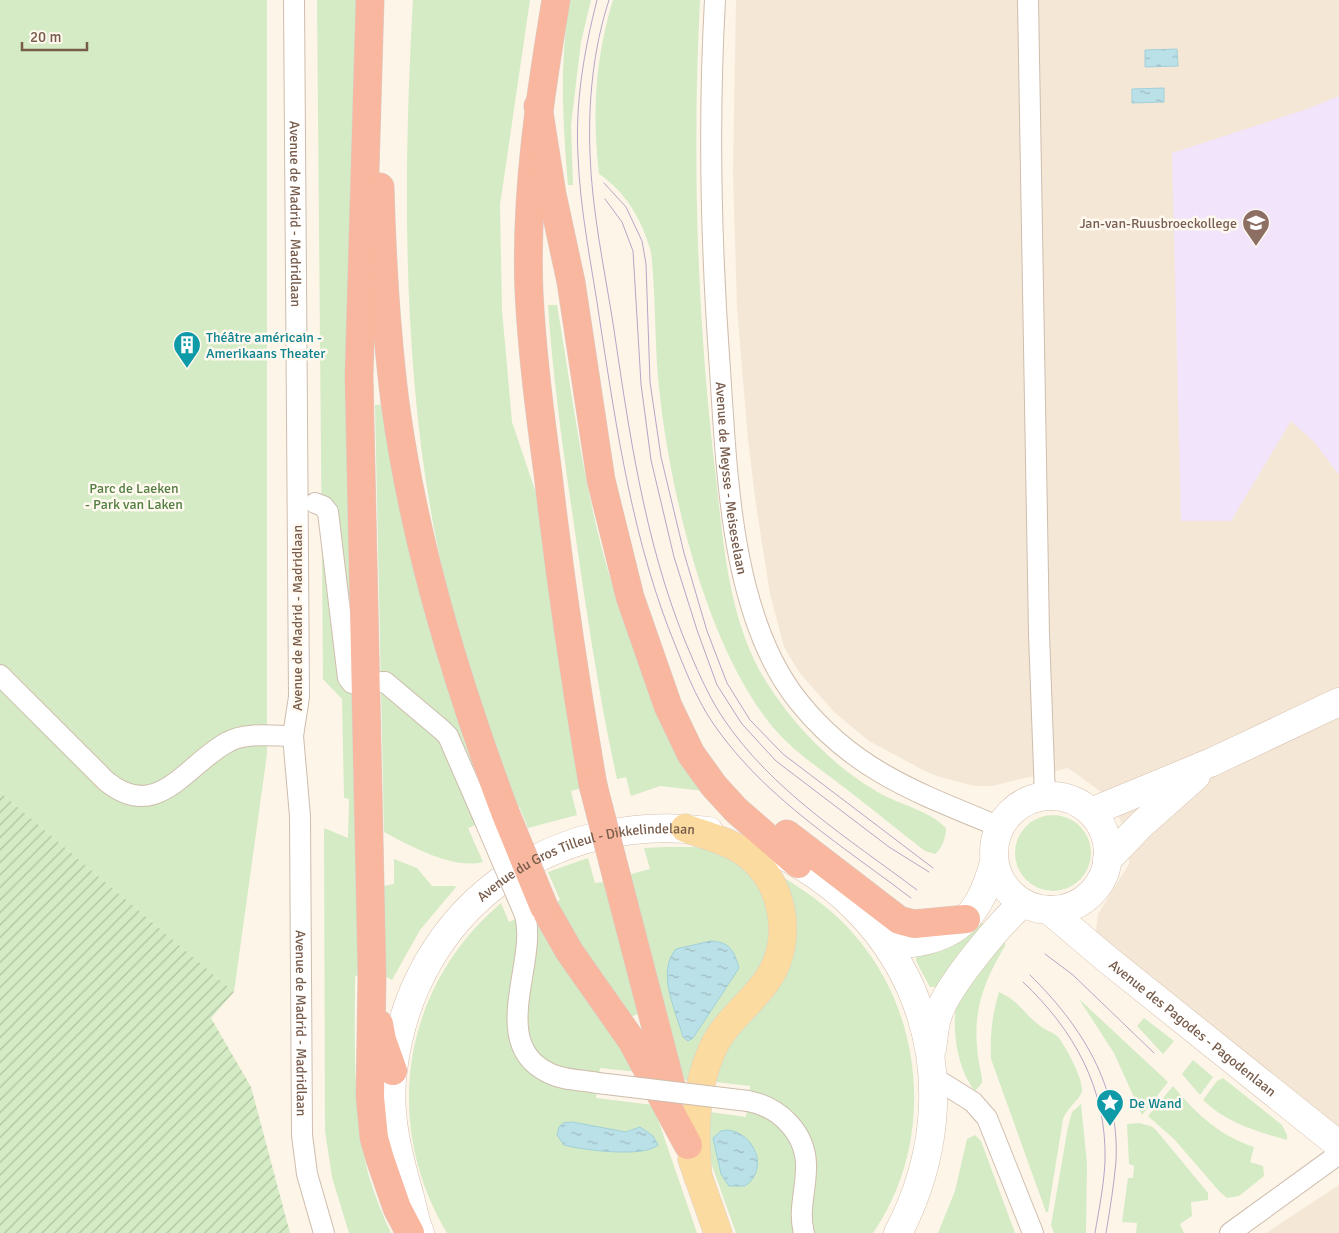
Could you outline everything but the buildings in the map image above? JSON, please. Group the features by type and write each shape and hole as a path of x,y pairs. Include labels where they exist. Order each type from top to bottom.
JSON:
{"highway":[{"path":"370,0 359,376 372,976 369,1057 371,1118 374,1138 387,1180 410,1233"},
{"path":"383,0 380,110 383,270 395,403 411,492 435,596 479,742 495,816 534,911 569,951 632,1041 688,1145"},
{"path":"556,0 538,106 531,197 529,292 543,435 564,605 593,785 688,1145"},
{"path":"538,106 552,194 571,282 601,480 618,556 647,645 668,706 695,760 714,786 736,810 798,864"},
{"path":"647,645 700,742 730,782 759,812 899,920 914,924 966,919"},
{"path":"372,976 381,1036 393,1071"}],"main road":[{"path":"1091,812 1212,762 1339,702"},
{"path":"1107,860 1142,824 1212,762"},
{"path":"887,946 917,942 948,934 966,919 983,897 994,862 994,848 1000,827 1015,808 1029,800 1045,796 1062,796 1078,802 1091,812 1102,828 1107,860 1101,879 1089,895 1065,908 1036,906 1008,916 983,947 942,1005 937,1017 932,1067"},
{"name":"Avenue du Gros Tilleul - Dikkelindelaan","path":"420,1233 400,1166 391,1102 393,1071 399,1036 408,1003 423,971 441,941 458,921 488,890 522,866 560,847 590,837 621,830 653,827 685,828 732,836 777,852 798,864 847,900 887,946 915,998 932,1067 934,1121 927,1163 913,1205 898,1233"},
{"path":"685,828 726,843 747,854 760,867 769,879 776,896 783,930 780,953 774,970 762,987 723,1030 704,1073 695,1122 698,1177"},
{"path":"994,862 1000,878 1010,892 1036,906"},
{"name":"Avenue des Pagodes - Pagodenlaan","path":"1036,906 1108,960 1339,1145"},
{"path":"688,1145 718,1233"},
{"name":"Avenue du Gros Tilleul - Dikkelindelaan","path":"410,1196 427,1233"}],"street":[{"name":"Avenue de Madrid - Madridlaan","path":"294,0 299,698 292,736 300,808 302,1135 308,1174 324,1233"},
{"name":"Avenue de Meysse - Meiseselaan","path":"715,0 710,146 718,342 735,525 756,623 771,658 799,702 830,735 856,758 914,792 1000,827"},
{"path":"1028,0 1039,634 1045,796"},
{"path":"315,503 324,506 328,512 348,678 352,683 385,682 442,730 448,736 495,816"},
{"path":"0,675 106,781 115,788 136,796 147,796 168,789 229,741 242,737 292,736"},
{"path":"534,911 528,933 517,1016 526,1050 531,1058 549,1074 598,1083 748,1101 771,1108 783,1117 799,1137 806,1165 801,1210 804,1233"},
{"path":"932,1067 972,1102 987,1118 1033,1233"},
{"path":"1230,1233 1339,1154"}],"shaded area":[{"path":"736,0 1339,0 1339,1130 1104,946 1096,931 1098,914 1129,864 1127,836 1111,799 1068,768 992,786 975,786 939,777 921,769 869,741 834,712 799,672 784,647 770,594 756,505 748,439 737,308 733,172"},
{"name":"Jan-van-Ruusbroeckollege","path":"1339,96 1339,475 1315,443 1291,421 1231,521 1181,521 1172,153 1310,108"},
{"path":"1339,1185 1339,1233 1266,1233"}],"green space":[{"name":"Parc de Laeken - Park van Laken","path":"0,0 267,0 267,754 234,992 0,792"},
{"path":"317,0 363,0 361,975 355,976 355,1057 358,1118 365,1163 372,1187 391,1233 349,1233 332,1177 325,1131 324,828 348,838 349,799 344,798 342,699 323,679"},
{"path":"413,0 530,0 500,205 502,310 512,422 536,493 556,641 582,788 571,791 577,815 528,828 519,806 512,809 471,675 443,573 425,474 411,339 408,271 408,134"},
{"path":"570,0 591,0 581,42 571,125 573,185 568,185 563,92 564,46"},
{"path":"613,0 700,0 696,120 700,299 704,359 726,562 738,617 747,643 759,669 784,707 837,764 869,787 925,813 946,828 943,842 935,854 925,851 785,741 752,698 729,656 709,609 679,507 661,409 651,252 643,229 632,208 617,189 599,174 596,129 597,86 602,44"},
{"path":"548,305 557,305 587,481 602,550 612,584 642,664 665,715 704,791 660,786 631,796 626,777 617,779 589,625 559,418"},
{"path":"388,404 448,686 466,746 492,818 468,828 483,862 471,864 446,860 419,850 384,832 375,405"},
{"path":"0,792 234,992 211,1018 251,1087 290,1233 0,1233"},
{"path":"1046,815 1060,815 1074,821 1085,832 1091,846 1088,868 1080,880 1060,891 1046,891 1032,885 1021,874 1015,860 1015,846 1021,832 1032,821"},
{"path":"694,847 722,851 737,861 766,893 773,946 690,1083 684,1079 628,875 650,869 644,848"},
{"path":"588,858 595,883 603,882 626,955 638,1014 630,1017 549,905 560,900 548,872"},
{"path":"394,859 417,868 432,886 456,887 420,930 392,980 385,976 384,886 394,884"},
{"path":"781,876 822,904 857,938 880,970 897,1006 908,1044 914,1083 913,1122 906,1161 893,1198 873,1233 736,1233 710,1160 703,1111 746,1117 750,1086 707,1081 710,1073 790,963 793,952 795,930"},
{"path":"501,903 509,922 533,912 637,1072 600,1068 596,1098 653,1105 697,1233 447,1233 426,1190 414,1146 409,1102 412,1058 423,1015 442,974 468,937"},
{"path":"976,918 985,926 937,987 930,987 916,961 916,953"},
{"path":"1002,937 1005,946 988,979 979,1009 977,1041 982,1083 975,1091 964,1073 960,1062 955,1027 956,1006"},
{"path":"999,992 1018,1004 1043,1028 1059,1038 1074,1063 1082,1085 1081,1094 1063,1119 1048,1212 1046,1212 991,1059 992,1025"},
{"path":"1079,999 1168,1082 1142,1115 1114,1053"},
{"path":"1144,1018 1174,1041 1163,1054 1137,1026"},
{"path":"1193,1060 1213,1077 1200,1095 1182,1074"},
{"path":"1223,1078 1282,1125 1287,1135 1287,1140 1242,1125 1222,1115 1203,1100 1217,1081"},
{"path":"1173,1086 1209,1123 1241,1142 1254,1147 1250,1162 1263,1166 1264,1176 1239,1196 1227,1198 1219,1191 1174,1139 1148,1116"},
{"path":"1081,1104 1087,1164 1086,1233 1054,1233 1051,1225 1068,1127 1072,1112"},
{"path":"1139,1123 1151,1126 1156,1130 1208,1193 1208,1200 1191,1202 1192,1216 1180,1224 1184,1233 1136,1233 1137,1223 1122,1222 1128,1178 1133,1178 1134,1166 1129,1164 1127,1124"},
{"path":"975,1135 981,1141 1015,1233 938,1233 955,1191 967,1139"}],"water":[{"path":"1177,49 1178,66 1145,67 1145,50"},
{"path":"1164,88 1164,102 1132,103 1132,89"},
{"path":"711,941 723,943 730,948 739,968 693,1038 688,1041 683,1037 669,992 668,969 670,958 676,949"},
{"path":"572,1122 626,1132 640,1127 653,1136 658,1145 651,1149 640,1151 612,1152 564,1145 557,1135 559,1127 563,1123"},
{"path":"721,1131 737,1132 745,1137 756,1152 757,1170 753,1179 745,1186 729,1186 721,1174 713,1138"}],"tram line":[{"path":"597,0 584,58 579,97 577,136 581,197 620,446 648,568 661,608 700,702 720,733 740,758 785,802 809,822 911,898"},
{"path":"609,0 595,57 591,96 590,154 593,197 632,444 648,524 671,602 685,641 707,690 717,709 743,744 764,768 812,812 917,890"},
{"path":"604,183 626,207 642,241 646,264 650,382 661,457 684,553 707,631 727,683 750,720 783,754 933,868"},
{"path":"605,199 622,222 633,251 641,384 651,460 674,557 717,685 742,724 776,761 889,847 929,872"},
{"path":"1045,954 1073,975 1154,1053"},
{"path":"1030,975 1049,994 1081,1036 1104,1082 1116,1134 1116,1161 1106,1233"},
{"path":"1023,982 1058,1020 1072,1041 1084,1063 1100,1109 1105,1161 1095,1233"}],"place":[{"name":"Jan-van-Ruusbroeckollege","path":"1256,247"},
{"name":"Théâtre américain - Amerikaans Theater","path":"187,369"},
{"name":"De Wand","path":"1110,1127"}]}
